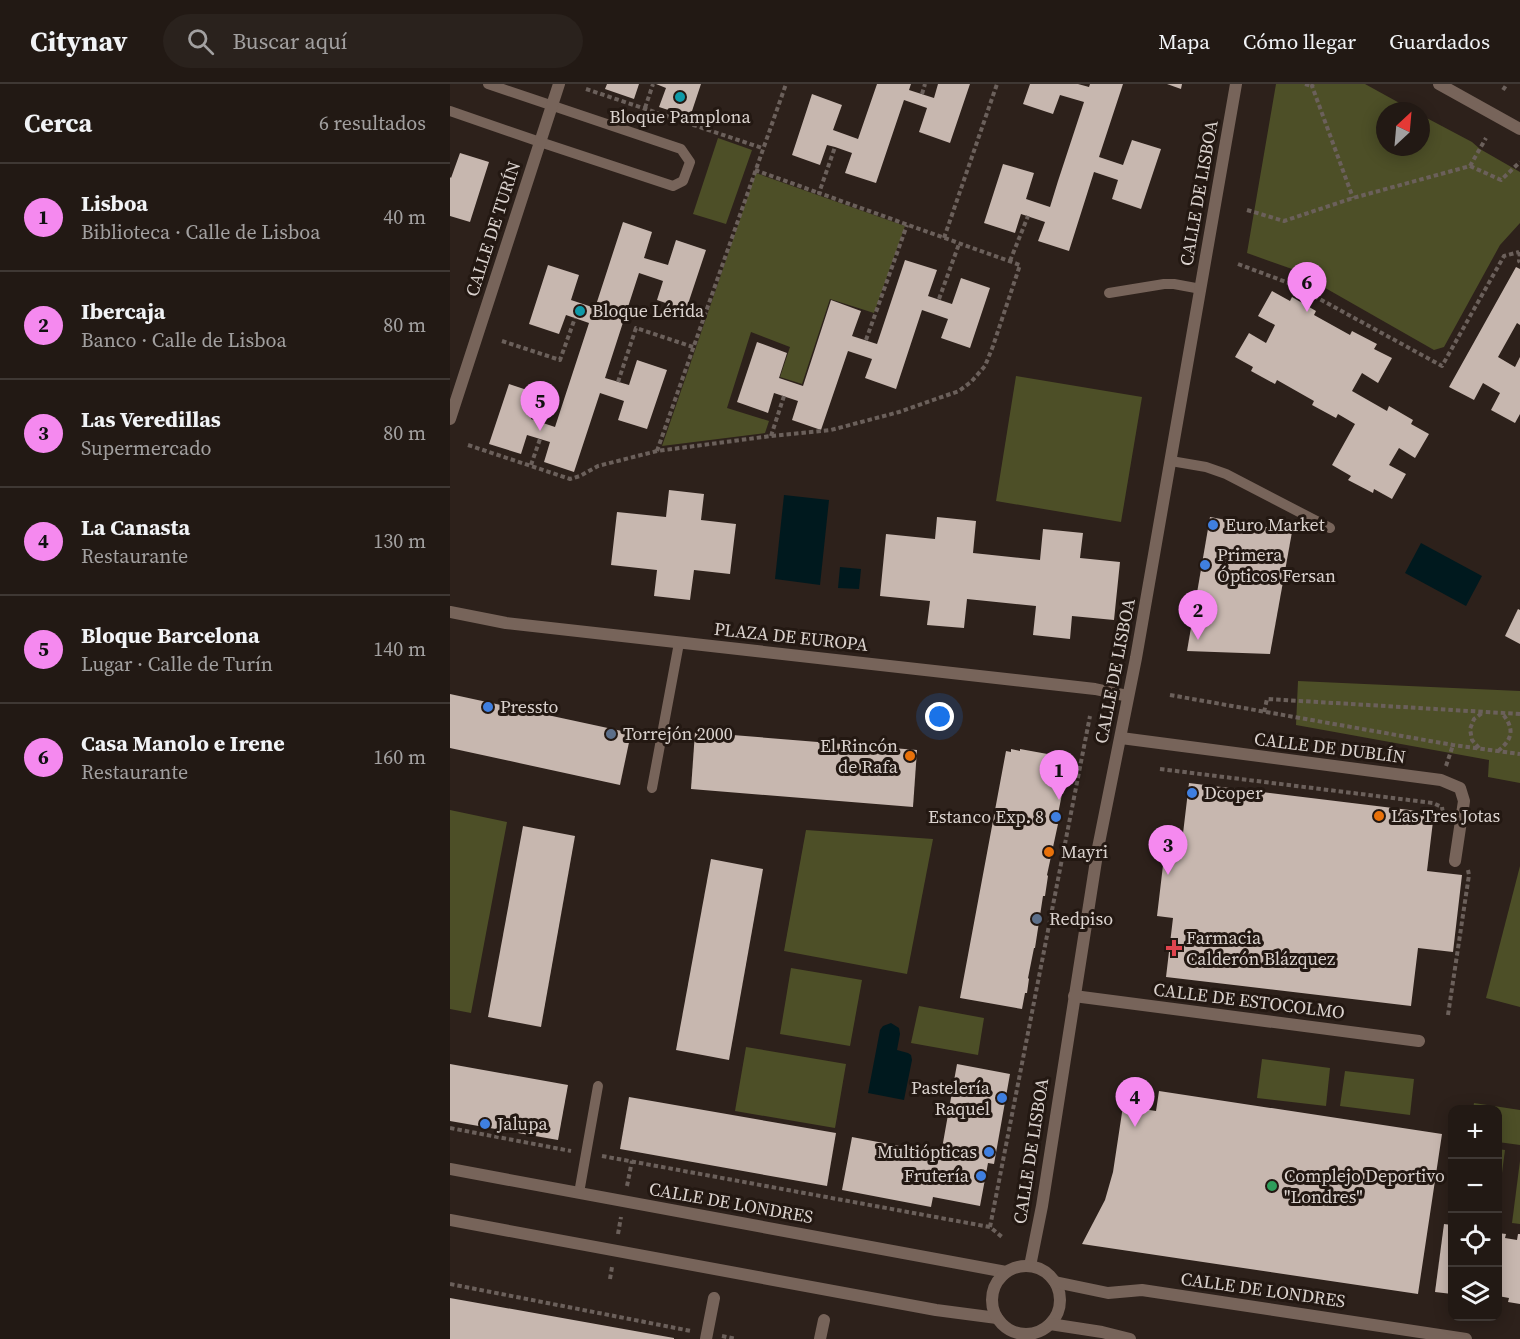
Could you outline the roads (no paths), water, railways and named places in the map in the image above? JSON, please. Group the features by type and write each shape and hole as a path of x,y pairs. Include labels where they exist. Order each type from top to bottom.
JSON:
{"street":[{"name":"CALLE DE TURÍN","path":"450,418 455,388 559,84"},
{"name":"CALLE DE LISBOA","path":"1029,1266 1042,1206 1098,848 1137,658 1236,84"},
{"path":"1439,84 1520,129"},
{"name":"PLAZA DE EUROPA","path":"450,612 506,623 1095,690 1128,696"},
{"name":"CALLE DE DUBLÍN","path":"1121,738 1441,780 1460,788 1464,801 1455,861"},
{"name":"CALLE DE ESTOCOLMO","path":"1074,996 1419,1041"},
{"name":"CALLE DE LONDRES","path":"450,1169 1006,1272"},
{"path":"450,1220 936,1310 997,1318"},
{"path":"1017,1266 1029,1266 1044,1271 1055,1281 1060,1304 1057,1315 1041,1331 1017,1336 997,1318 992,1302 995,1285 1006,1272 1017,1266"},
{"name":"CALLE DE LONDRES","path":"1055,1281 1108,1293 1142,1290 1466,1339"},
{"path":"707,1336 714,1298"},
{"path":"820,1339 824,1320"},
{"path":"1050,1324 1130,1339"}],"lane":[{"path":"450,111 673,186 683,181 690,162 681,149 488,84"},
{"path":"1109,293 1164,284 1201,289"},
{"path":"1171,461 1206,467 1226,474 1330,528"},
{"path":"652,788 679,643"},
{"path":"579,1193 598,1086"}],"water":[{"path":"784,495 829,500 820,585 775,579"},
{"path":"1421,543 1482,576 1466,606 1405,573"},
{"path":"840,567 861,569 859,589 838,588"},
{"path":"891,1023 899,1028 897,1050 911,1055 912,1060 904,1100 868,1093 880,1030"}],"place":[{"name":"Bloque Pamplona","path":"680,97"},
{"name":"Bloque Lérida","path":"580,311"},
{"name":"Casa Manolo e Irene","path":"1307,312"},
{"name":"Bloque Barcelona","path":"540,431"},
{"name":"Euro Market","path":"1213,525"},
{"name":"Primera Ópticos Fersan","path":"1205,565"},
{"name":"Ibercaja","path":"1198,640"},
{"name":"Pressto","path":"488,707"},
{"name":"Torrejón 2000","path":"611,734"},
{"name":"El Rincón de Rafa","path":"910,756"},
{"name":"Dcoper","path":"1192,793"},
{"name":"Lisboa","path":"1059,800"},
{"name":"Las Tres Jotas","path":"1379,816"},
{"name":"Estanco Exp. 8","path":"1056,817"},
{"name":"Mayri","path":"1049,852"},
{"name":"Las Veredillas","path":"1168,875"},
{"name":"Redpiso","path":"1037,919"},
{"name":"Farmacia Calderón Blázquez","path":"1174,948"},
{"name":"Pastelería Raquel","path":"1002,1098"},
{"name":"Jalupa","path":"485,1124"},
{"name":"La Canasta","path":"1135,1127"},
{"name":"Multiópticas","path":"989,1152"},
{"name":"Frutería","path":"981,1176"},
{"name":"Complejo Deportivo \"Londres\"","path":"1272,1186"}]}
